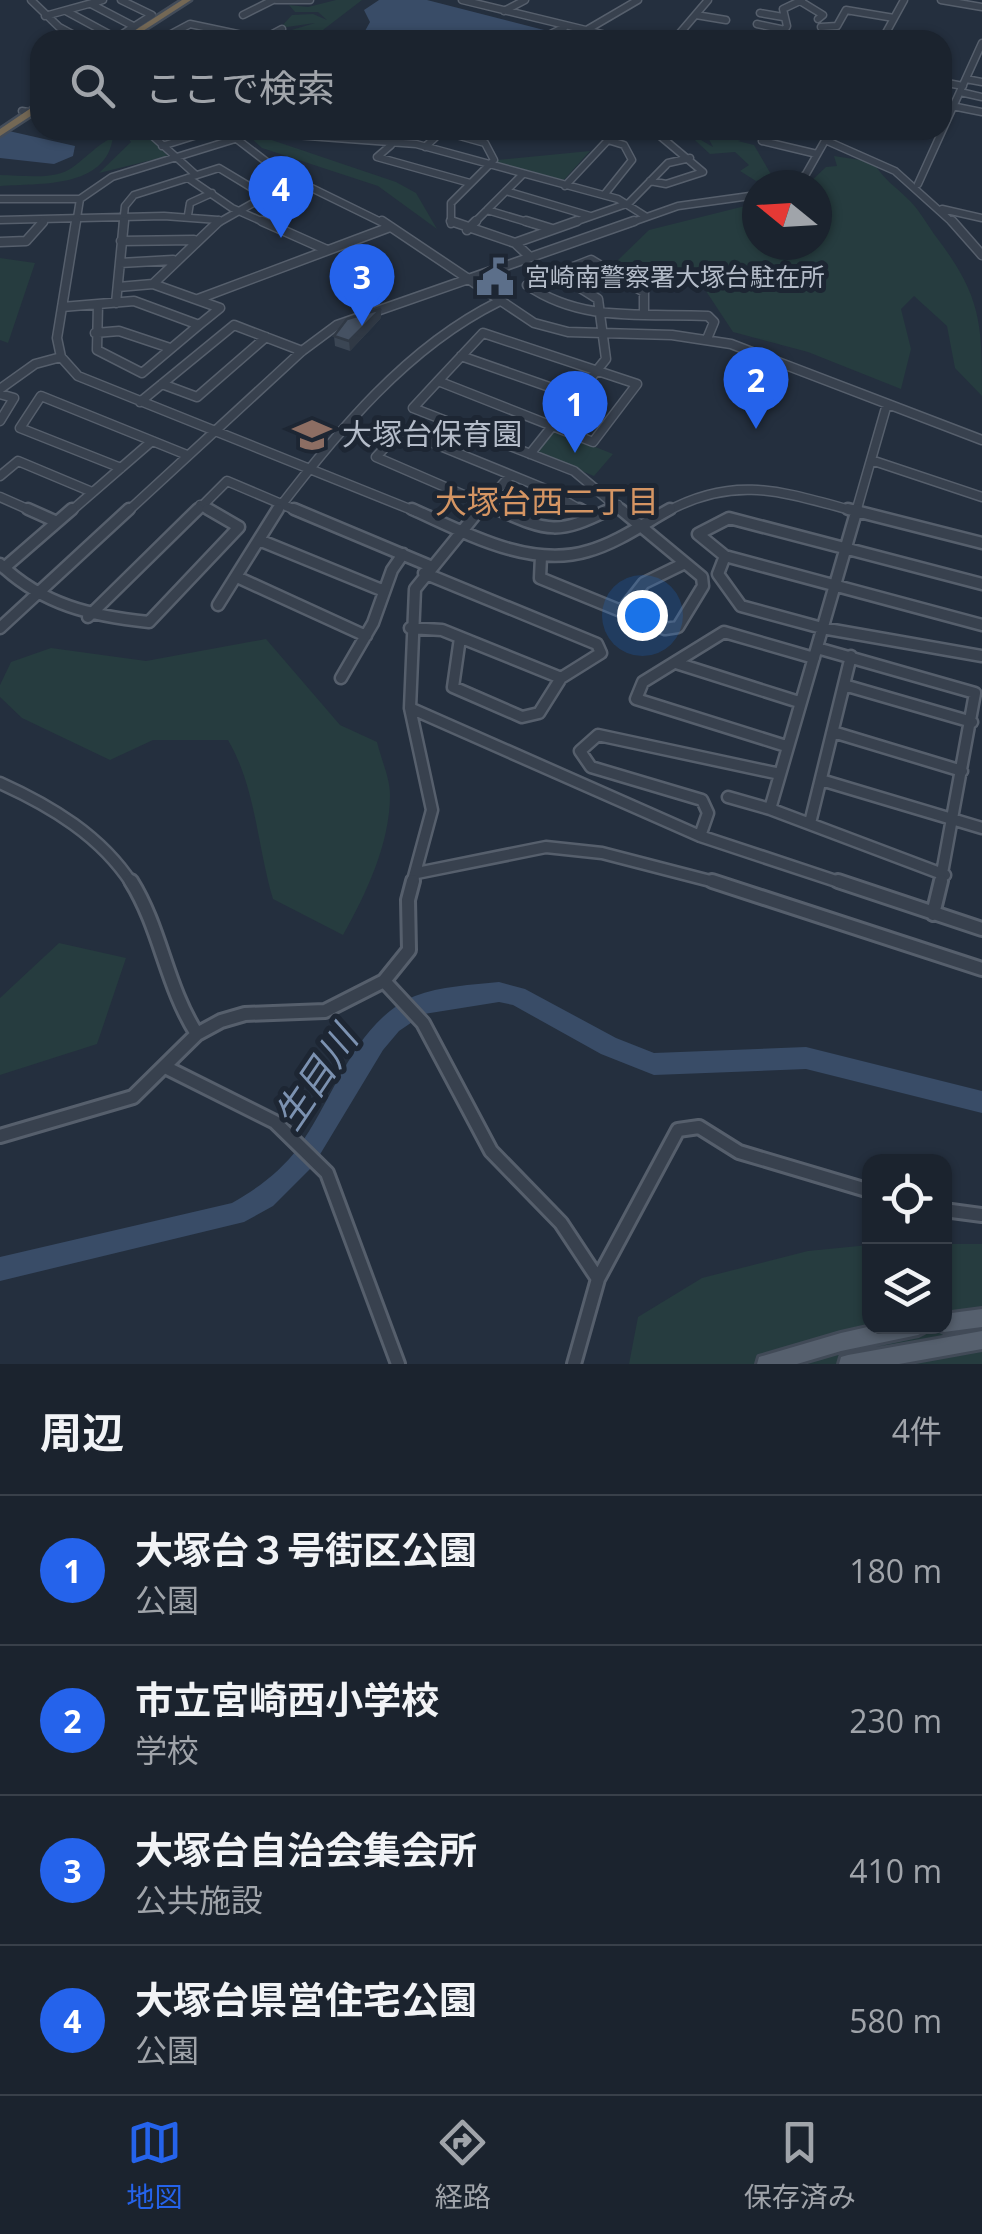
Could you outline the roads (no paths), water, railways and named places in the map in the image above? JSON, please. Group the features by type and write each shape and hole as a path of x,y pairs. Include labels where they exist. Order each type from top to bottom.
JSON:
{"highway":[{"path":"140,30 187,0"},
{"path":"149,30 196,0"},
{"path":"0,130 24,115"}],"main road":[{"path":"952,1321 982,1318"},
{"path":"766,1364 879,1334"},
{"path":"848,1364 982,1340"}],"street":[{"path":"31,0 45,16 66,30"},
{"path":"45,16 104,0"},
{"path":"121,0 152,15 130,30"},
{"path":"243,15 274,0 310,0"},
{"path":"462,0 581,30"},
{"path":"504,11 525,0"},
{"path":"587,30 638,0"},
{"path":"682,30 708,0"},
{"path":"791,0 800,1 814,13"},
{"path":"887,30 904,0"},
{"path":"941,0 982,7"},
{"path":"760,13 783,12 800,1"},
{"path":"91,4 135,27"},
{"path":"768,6 783,12"},
{"path":"821,27 836,26 846,10 894,18"},
{"path":"66,11 101,30"},
{"path":"757,24 786,30 783,12"},
{"path":"696,14 726,20"},
{"path":"179,30 190,24 223,30"},
{"path":"558,30 566,26"},
{"path":"952,113 982,44"},
{"path":"964,82 982,74"},
{"path":"952,82 982,82"},
{"path":"964,82 982,97"},
{"path":"952,106 982,112"},
{"path":"156,140 232,208 328,250"},
{"path":"162,146 182,140"},
{"path":"0,198 80,199 112,177 232,140"},
{"path":"236,140 294,180 390,228 498,302 552,329 708,339 748,350 982,440"},
{"path":"333,140 424,146 604,195 629,203 646,216"},
{"path":"424,146 431,140"},
{"path":"474,140 485,143 494,160 448,208 451,224 515,243 530,256"},
{"path":"565,186 608,140 624,145 632,160 604,195"},
{"path":"650,181 666,184 701,174 690,158 667,140"},
{"path":"763,140 818,154"},
{"path":"808,170 826,140 872,155 918,184 982,255"},
{"path":"918,184 939,140"},
{"path":"391,144 377,157 470,183"},
{"path":"515,243 629,203 668,163 690,158"},
{"path":"116,303 126,202 134,195 218,168 262,194"},
{"path":"468,230 523,174"},
{"path":"153,284 173,260 232,208 294,180"},
{"path":"506,191 590,216"},
{"path":"188,215 190,203 212,194"},
{"path":"0,628 302,351 337,326 646,216 701,200 742,196"},
{"path":"80,199 58,338 61,357 78,376 461,529 540,556 589,551 698,493 730,484 760,487 982,543"},
{"path":"941,209 982,218"},
{"path":"487,210 552,229"},
{"path":"0,220 74,222 188,215 218,220"},
{"path":"0,242 26,244 43,222"},
{"path":"198,300 390,228"},
{"path":"122,240 194,240"},
{"path":"120,264 173,260"},
{"path":"644,312 644,292 591,260 527,285 558,308 600,314 708,316 714,322 708,339"},
{"path":"530,454 606,360 598,299 555,272"},
{"path":"98,304 94,344 106,358 142,373 220,308 153,284 118,286"},
{"path":"62,307 134,301 199,325"},
{"path":"218,606 282,504 311,468 434,341 498,302"},
{"path":"140,402 234,326 302,351"},
{"path":"95,332 119,332 170,348"},
{"path":"438,381 593,442 637,384 483,333 462,356 438,381 413,408 574,470 702,577 702,586 678,628 665,629 540,578 540,556"},
{"path":"162,384 197,397 266,338"},
{"path":"462,356 575,396"},
{"path":"0,421 14,398 0,391 35,364 61,357"},
{"path":"121,468 20,428 31,405 41,396 187,455"},
{"path":"770,809 887,404"},
{"path":"591,516 564,497 400,430 376,457 545,530 570,528 618,505"},
{"path":"152,441 2,566 10,577 88,617 149,622 239,527 200,505"},
{"path":"870,460 982,496"},
{"path":"0,476 18,461 92,492"},
{"path":"0,1136 133,1097 198,1034 245,1014 302,1016 325,1011 384,981 409,950 408,900 430,831 431,792 410,708 413,598 427,569 510,476"},
{"path":"88,617 228,481 403,554 427,569 596,644 602,653 561,678 539,713 522,717 452,687 460,638"},
{"path":"0,498 57,522"},
{"path":"982,584 730,518 698,534 725,556 982,624"},
{"path":"259,540 384,592"},
{"path":"342,678 403,554"},
{"path":"725,556 718,574 741,606 822,628 982,656"},
{"path":"622,610 644,583 685,563"},
{"path":"237,576 366,636"},
{"path":"410,628 442,630 561,678"},
{"path":"786,746 636,699 643,682 724,632 816,653 851,656 975,692 956,820 933,914"},
{"path":"810,823 851,656"},
{"path":"676,663 799,702"},
{"path":"844,686 972,722"},
{"path":"410,708 700,836 982,929"},
{"path":"833,732 962,771"},
{"path":"700,836 708,813 702,800 591,767 580,751 583,744 598,735 780,774"},
{"path":"821,780 982,828"},
{"path":"0,783 29,795 116,861 138,892 151,921 170,993 198,1034"},
{"path":"728,798 810,823 945,875"},
{"path":"417,873 546,847 602,854 726,885 903,947 982,969"},
{"path":"384,981 424,1023 492,1151 561,1223 598,1279"},
{"path":"166,1068 232,1097 292,1131 310,1148 327,1173 398,1364"},
{"path":"574,1364 598,1279 678,1130 699,1127 739,1152 862,1189"},
{"path":"952,1211 982,1215"}],"water":[{"path":"379,0 427,0 544,30 366,30 370,22 364,10"},
{"path":"0,129 30,136 30,140 75,146 73,156 54,164 0,158"}],"waterway":[{"name":"生目川","path":"0,1269 236,1214 265,1198 305,1158 375,1042 391,1024 419,1005 451,998 499,992 517,996 609,1046 654,1064 806,1058 982,1102"}],"place":[{"name":"大塚台県営住宅公園","path":"281,238"},
{"name":"宮崎南警察署大塚台駐在所","path":"495,277"},
{"name":"大塚台自治会集会所","path":"362,326"},
{"name":"市立宮崎西小学校","path":"756,429"},
{"name":"大塚台保育園","path":"312,435"},
{"name":"大塚台３号街区公園","path":"575,453"}],"district":[{"name":"大塚台西二丁目","path":"547,502"}]}
